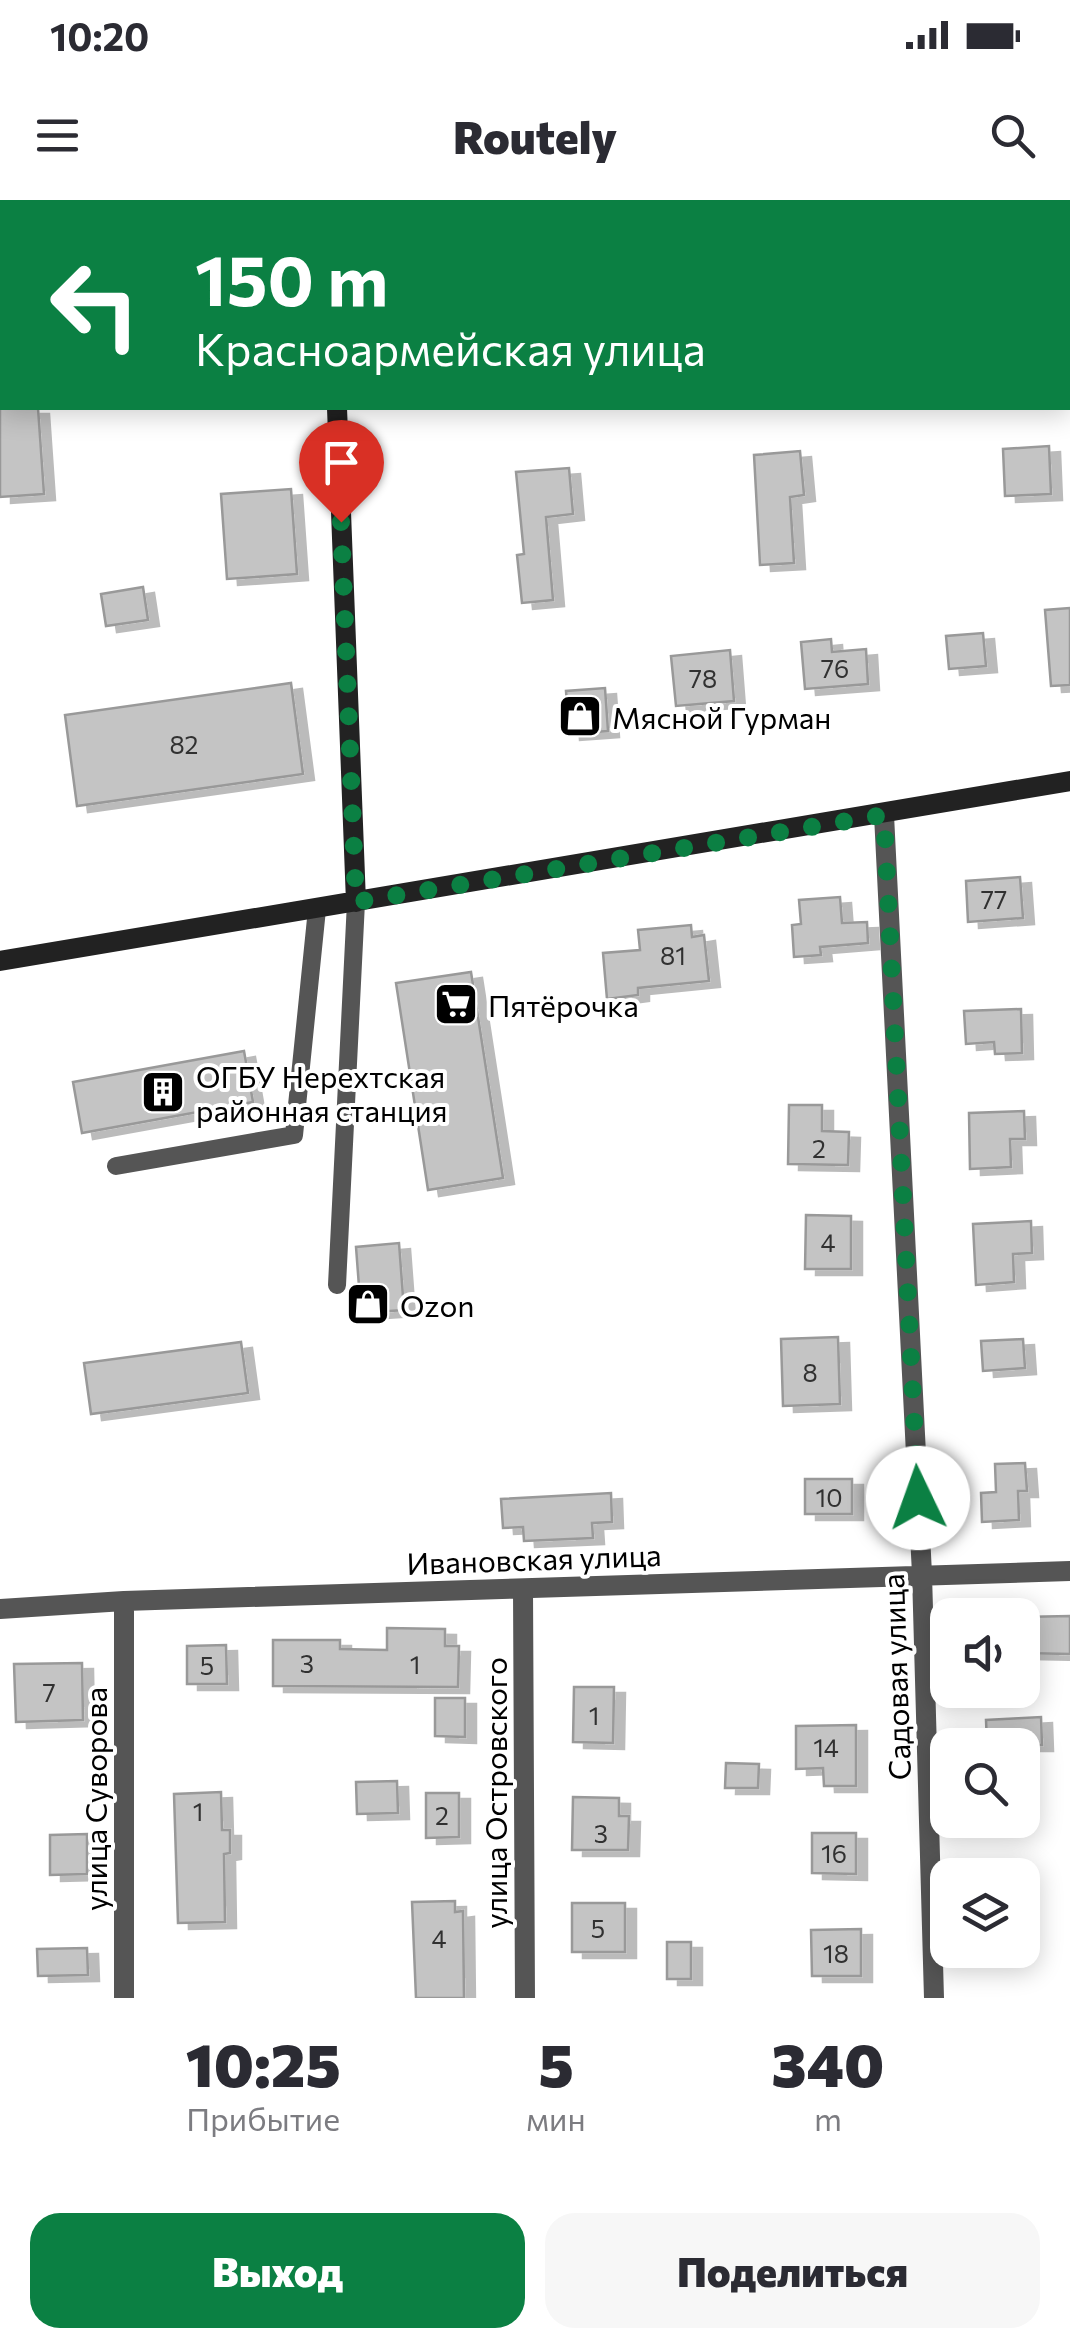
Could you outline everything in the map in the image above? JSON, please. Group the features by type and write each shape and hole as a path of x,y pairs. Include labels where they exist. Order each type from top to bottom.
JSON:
{"street":[{"path":"337,410 356,902"},
{"path":"0,961 1070,781"},
{"name":"Садовая улица","path":"884,815 922,1574 934,1998"},
{"name":"Ивановская улица","path":"0,1609 124,1601 1070,1571"},
{"name":"улица Островского","path":"523,1589 525,1998"},
{"name":"улица Суворова","path":"124,1601 124,1998"}],"lane":[{"path":"337,1285 356,902"},
{"path":"116,1166 294,1135 317,909"}],"building":[{"path":"0,410 38,410 44,494 0,497"},
{"path":"1049,446 1051,494 1005,496 1003,449"},
{"path":"800,451 804,495 790,497 794,563 760,565 754,455"},
{"path":"569,468 573,514 546,517 553,600 522,603 517,555 524,554 516,472"},
{"path":"291,489 297,574 227,579 221,494"},
{"path":"143,587 148,620 106,626 101,594"},
{"path":"1070,608 1070,685 1051,686 1045,610"},
{"path":"983,633 986,666 949,669 946,636"},
{"path":"831,639 832,652 866,649 868,684 805,689 801,642"},
{"path":"730,650 734,701 676,706 671,656"},
{"path":"291,683 303,774 77,806 65,715"},
{"path":"605,688 608,731 569,734 566,691"},
{"path":"1020,877 1023,918 968,922 966,881"},
{"path":"840,897 842,923 867,922 868,943 820,947 821,955 794,957 792,925 801,924 799,900"},
{"path":"691,925 692,937 704,935 709,981 638,988 638,995 607,999 603,953 640,950 638,930"},
{"path":"471,972 503,1178 428,1190 396,983"},
{"path":"1021,1009 1022,1053 995,1054 994,1042 966,1044 964,1011"},
{"name":"ОГБУ Нерехтская районная станция","path":"244,1051 253,1102 82,1133 73,1082"},
{"path":"789,1105 822,1105 822,1131 849,1132 848,1165 788,1164"},
{"path":"1024,1111 1025,1139 1010,1139 1011,1167 970,1169 969,1113"},
{"path":"806,1215 851,1216 851,1269 805,1269"},
{"path":"1031,1221 1032,1253 1013,1254 1014,1282 976,1285 973,1224"},
{"path":"399,1243 404,1310 361,1313 356,1247"},
{"path":"838,1337 840,1404 783,1406 781,1339"},
{"path":"1023,1339 1025,1368 983,1371 981,1341"},
{"path":"241,1342 248,1393 91,1414 84,1363"},
{"path":"1025,1463 1027,1491 1018,1491 1019,1520 982,1522 981,1493 996,1492 995,1464"},
{"path":"805,1479 852,1479 852,1514 805,1514"},
{"path":"611,1493 612,1522 592,1523 593,1538 524,1541 523,1527 503,1528 501,1499"},
{"path":"1070,1616 1070,1654 1040,1653 1040,1617"},
{"path":"387,1628 445,1629 445,1646 459,1646 458,1687 273,1686 273,1640 340,1640 340,1649 387,1650"},
{"path":"226,1645 227,1684 187,1684 187,1646"},
{"path":"82,1663 83,1720 16,1722 14,1664"},
{"path":"574,1687 614,1687 613,1743 573,1742"},
{"path":"435,1698 465,1698 465,1737 435,1736"},
{"path":"1041,1717 1042,1745 1040,1728 986,1728 986,1720"},
{"path":"856,1725 856,1786 824,1786 823,1768 796,1769 796,1726"},
{"path":"726,1763 759,1764 758,1788 725,1788"},
{"path":"397,1781 398,1813 357,1814 356,1782"},
{"path":"221,1792 222,1830 230,1830 230,1853 224,1854 225,1922 178,1923 174,1794"},
{"path":"426,1793 459,1793 459,1837 426,1838"},
{"path":"573,1797 619,1798 619,1816 629,1816 628,1850 572,1850"},
{"path":"812,1833 856,1833 856,1874 812,1873"},
{"path":"87,1834 87,1874 50,1875 50,1835"},
{"path":"455,1901 455,1912 463,1911 464,1998 416,1998 412,1902"},
{"path":"572,1903 625,1903 625,1952 572,1952"},
{"path":"861,1929 861,1976 812,1976 811,1930"},
{"path":"667,1942 691,1942 691,1979 667,1979"},
{"path":"87,1948 88,1975 38,1976 37,1949"}],"place":[{"name":"Мясной Гурман","path":"580,716"},
{"name":"Пятёрочка","path":"456,1004"},
{"name":"ОГБУ Нерехтская районная станция","path":"163,1092"},
{"name":"Ozon","path":"368,1304"}],"route":[{"path":"341,522 356,902 884,815 918,1498"}]}
